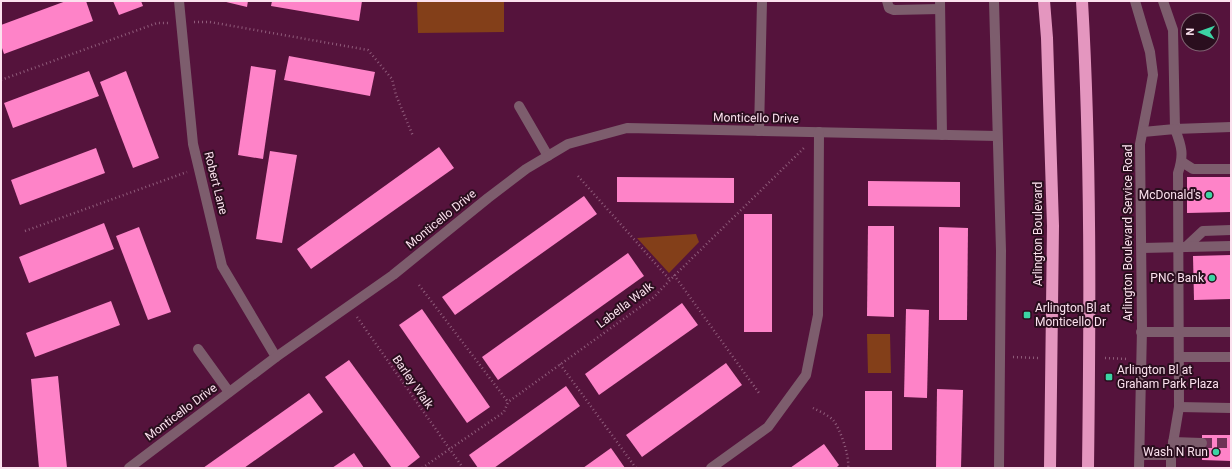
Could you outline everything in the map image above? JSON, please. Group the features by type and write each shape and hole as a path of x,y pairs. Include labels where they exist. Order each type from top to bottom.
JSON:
{"highway":[{"name":"Arlington Boulevard","path":"1044,1 1048,38 1053,218 1050,468"},
{"path":"1082,1 1090,210 1088,468"}],"street":[{"name":"Robert Lane","path":"179,1 193,144 222,266 276,356"},
{"path":"759,131 762,1"},
{"path":"887,1 889,8 894,10 940,5 942,135"},
{"path":"994,1 1001,251 999,468"},
{"name":"Arlington Boulevard Service Road","path":"1135,1 1150,52 1152,75 1140,144 1142,332 1139,468"},
{"path":"1163,1 1173,30 1175,129 1181,145 1182,162 1178,173 1182,246 1179,332 1180,408 1171,455 1171,468"},
{"path":"519,106 548,156"},
{"path":"1143,132 1231,127"},
{"name":"Monticello Drive","path":"129,468 276,356 393,275 526,169 568,144 627,128 997,136"},
{"path":"711,468 768,427 806,375 818,315 819,132"},
{"path":"1182,162 1194,169 1231,169"},
{"path":"1182,246 1203,230 1231,230"},
{"path":"1142,248 1231,246"},
{"path":"1142,332 1231,332"},
{"path":"198,349 229,392"},
{"path":"1179,357 1231,357"},
{"path":"1180,408 1231,408"},
{"path":"1173,442 1202,443"},
{"path":"1140,455 1171,455"}],"path":[{"path":"1,80 157,23 210,22 368,50 392,79 396,95 414,136"},
{"name":"Labella Walk","path":"422,468 504,412 508,402 654,297 674,275 819,132"},
{"path":"25,231 198,167"},
{"path":"578,176 670,280"},
{"path":"674,275 759,393"},
{"path":"419,285 508,402"},
{"name":"Barley Walk","path":"349,306 463,468"},
{"path":"1011,357 1039,358"},
{"path":"1105,358 1130,359"},
{"path":"560,364 636,468"},
{"path":"813,408 832,419 843,440 848,468"}],"shaded area":[{"path":"417,1 504,1 504,32 418,33"},
{"path":"696,234 699,242 669,273 637,238"},
{"path":"867,334 890,334 891,373 868,373"}],"building":[{"path":"66,1 86,1 93,21 4,54 1,45 1,25"},
{"path":"113,1 141,1 143,6 119,15"},
{"path":"222,1 248,1 247,7"},
{"path":"272,1 362,1 359,21 271,6"},
{"path":"289,56 375,72 370,96 284,80"},
{"path":"251,66 276,70 263,159 238,155"},
{"path":"89,71 99,96 13,128 4,103"},
{"path":"126,71 159,158 133,168 100,82"},
{"path":"439,147 454,168 311,269 297,249"},
{"path":"96,148 105,173 20,205 11,180"},
{"path":"270,151 297,155 282,243 256,239"},
{"path":"617,177 734,178 734,203 617,202"},
{"name":"McDonald's","path":"1187,177 1231,177 1231,212 1187,213"},
{"path":"868,181 960,182 960,207 868,206"},
{"path":"584,196 597,214 455,315 442,297"},
{"path":"744,214 772,214 772,332 744,332"},
{"path":"104,223 114,249 29,283 19,257"},
{"path":"868,226 894,226 894,317 867,316"},
{"path":"139,227 171,312 148,320 116,236"},
{"path":"939,227 968,228 967,320 939,320"},
{"path":"628,253 644,276 498,380 482,357"},
{"name":"PNC Bank","path":"1231,255 1231,299 1194,300 1193,256"},
{"path":"111,301 120,325 35,357 26,333"},
{"path":"682,303 698,325 599,395 585,374"},
{"path":"422,309 490,407 467,423 399,325"},
{"path":"906,309 929,310 927,398 904,397"},
{"path":"349,360 420,457 406,468 392,468 325,377"},
{"path":"726,363 742,385 642,457 626,435"},
{"path":"58,376 67,468 39,468 31,379"},
{"path":"566,386 580,406 494,468 478,468 469,455"},
{"path":"937,389 963,390 961,468 936,468"},
{"path":"865,391 892,391 892,450 865,450"},
{"path":"309,393 323,412 244,468 203,468"},
{"name":"Wash N Run","path":"1202,435 1231,435 1231,461 1202,460"},
{"path":"824,444 839,465 836,468 790,468"},
{"path":"611,448 625,468 583,468"},
{"path":"354,453 364,468 332,468"}],"tunnel":[{"path":"1202,443 1231,443"}],"place":[{"name":"McDonald's","path":"1209,195"},
{"name":"PNC Bank","path":"1212,278"},
{"name":"Arlington Bl at Monticello Dr","path":"1027,315"},
{"name":"Arlington Bl at Graham Park Plaza","path":"1109,377"},
{"name":"Wash N Run","path":"1216,452"}]}
